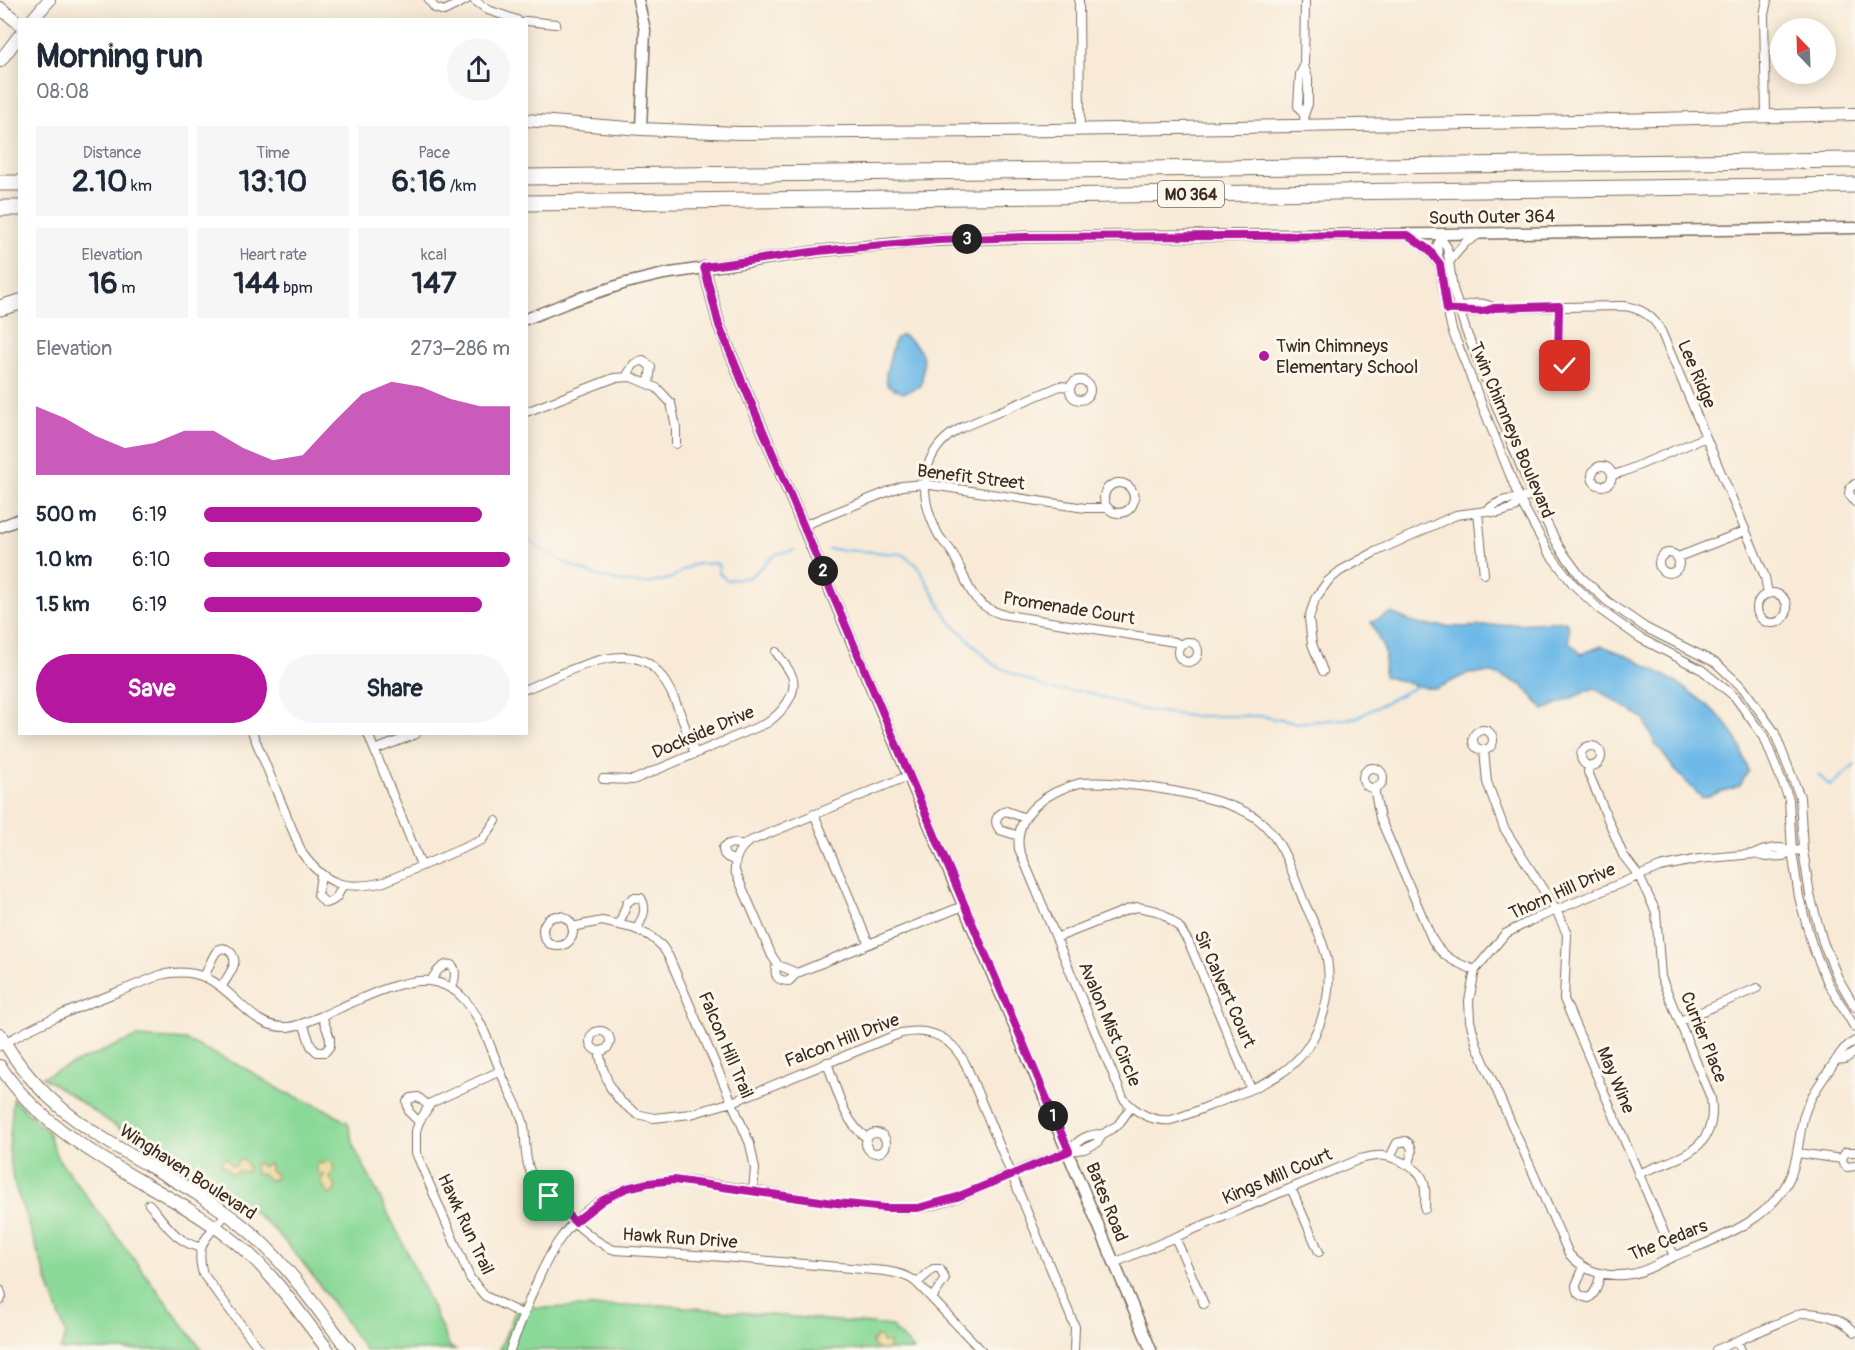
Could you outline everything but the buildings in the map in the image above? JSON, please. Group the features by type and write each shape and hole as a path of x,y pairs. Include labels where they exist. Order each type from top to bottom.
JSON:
{"highway":[{"name":"MO 364","path":"528,177 1855,160"},
{"path":"0,183 18,183"},
{"name":"MO 364","path":"528,203 1855,186"},
{"path":"0,208 18,208"},
{"path":"0,308 18,303"}],"main road":[{"path":"34,18 49,0"},
{"path":"0,8 18,24"},
{"path":"0,20 18,25"},
{"path":"0,61 18,38"},
{"path":"528,120 641,129 740,133 1080,129 1304,120 1536,122 1854,113"},
{"name":"Winghaven Boulevard","path":"2,1041 30,1079 60,1109 92,1132 226,1214 264,1245 349,1350"},
{"name":"Winghaven Boulevard","path":"0,1066 23,1096 65,1134 216,1227 248,1252 266,1271 328,1350"}],"street":[{"path":"429,0 435,8 444,11 466,0"},
{"path":"474,0 488,10 511,18"},
{"path":"638,0 645,30 641,129"},
{"path":"1079,0 1080,129"},
{"path":"1304,120 1298,106 1300,74 1304,66 1305,0"},
{"path":"1766,115 1764,15 1767,0"},
{"path":"528,21 556,24"},
{"name":"South Outer 364","path":"528,318 626,283 664,273 819,251 938,240 1050,237 1408,235 1443,237 1481,234 1855,228"},
{"path":"1449,262 1465,243 1481,234"},
{"path":"1408,235 1429,250 1440,264"},
{"name":"Twin Chimneys Boulevard","path":"1443,237 1447,247 1458,309 1466,331 1532,494 1559,547 1581,576 1606,600 1646,628 1716,663 1736,680 1774,731 1800,797 1803,850 1810,895 1822,942 1838,978 1855,1007"},
{"name":"Twin Chimneys Boulevard","path":"1443,237 1437,246 1452,330 1520,500 1549,553 1573,584 1599,609 1640,638 1702,670 1735,697 1764,737 1789,799 1791,851 1799,897 1812,945 1828,983 1855,1028"},
{"name":"Bates Road","path":"704,267 719,325 1151,1350"},
{"path":"1558,363 1559,306"},
{"name":"Lee Ridge","path":"1447,310 1458,309 1468,312 1487,311 1494,308 1624,306 1641,310 1653,318 1661,331 1765,577 1768,594"},
{"path":"626,377 634,364 643,360 651,367 649,383"},
{"path":"528,411 614,378 626,377 649,383 671,403 676,427 676,444"},
{"path":"924,484 927,468 938,446 954,432 1060,386 1070,387"},
{"path":"1612,475 1706,437"},
{"name":"Benefit Street","path":"802,526 902,486 924,484 1085,508 1108,508"},
{"name":"Promenade Court","path":"924,484 926,503 937,532 950,548 968,588 980,604 989,610 1001,614 1175,642 1181,645"},
{"path":"1855,484 1850,488 1849,494 1851,500 1855,502"},
{"path":"1323,671 1312,644 1309,618 1315,599 1328,580 1375,552 1436,523 1456,515 1482,512 1492,505 1511,498 1520,500 1532,494"},
{"path":"1482,512 1484,573"},
{"path":"0,527 18,520"},
{"path":"1678,557 1745,531"},
{"name":"Dockside Drive","path":"603,779 633,780 758,728 779,714 787,703 793,683 792,676 776,652"},
{"path":"528,688 603,659 632,656 655,668 671,694 695,754"},
{"path":"253,735 302,853 315,871 343,884 368,886 384,882 482,840 496,821"},
{"path":"368,735 421,865"},
{"path":"375,750 413,735"},
{"name":"May Wine","path":"1484,750 1487,782 1504,828 1556,910 1567,934 1568,954 1564,999 1674,1256"},
{"name":"Currier Place","path":"1589,766 1588,772 1623,855 1639,876 1656,912 1660,977 1711,1098 1713,1112 1711,1126 1705,1140 1692,1150 1638,1174"},
{"path":"908,776 748,842 742,846 735,860 735,871 777,964 785,970 797,973 963,906"},
{"name":"Avalon Mist Circle","path":"1089,783 1115,784 1198,796 1225,802 1249,813 1270,831 1284,854 1326,955 1329,986 1322,1019 1303,1053 1282,1073 1251,1089 1171,1120 1162,1121 1152,1118 1131,1107 1118,1088 1020,855 1018,842 1025,818 1040,802 1071,786 1089,783"},
{"path":"1374,788 1380,818 1432,939 1439,951 1446,957 1475,970"},
{"path":"1019,836 1000,830 996,824 996,817 1006,811 1025,818"},
{"path":"814,814 869,944"},
{"path":"735,860 724,855 723,848 730,843 742,846"},
{"name":"Thorn Hill Drive","path":"1477,1046 1470,1021 1469,1001 1475,970 1506,934 1556,910 1660,867 1681,861 1754,854 1762,850 1784,848 1791,851 1803,850"},
{"path":"321,875 318,896 325,903 333,902 338,897 343,884"},
{"path":"619,925 627,903 633,898 641,898 645,905 637,929"},
{"name":"Sir Calvert Court","path":"1056,938 1129,909 1147,908 1166,916 1179,927 1189,943 1251,1089"},
{"name":"Falcon Hill Trail","path":"572,927 602,921 637,929 662,946 675,968 750,1144 755,1169 753,1190"},
{"path":"204,977 216,953 224,948 231,951 234,966 222,986"},
{"name":"Hawk Run Drive","path":"431,981 441,966 451,965 455,969 456,977 452,988"},
{"name":"Hawk Run Drive","path":"2,1041 160,975 175,971 213,979 258,1020 288,1027 407,982 431,981 452,988 466,1001 480,1023 521,1118 529,1167 537,1184 597,1242 615,1250 885,1271 912,1278 981,1350"},
{"path":"1680,1021 1757,988"},
{"path":"303,1023 311,1046 317,1052 325,1052 330,1046 330,1038 322,1016"},
{"name":"Falcon Hill Drive","path":"599,1051 610,1088 626,1108 637,1114 654,1118 691,1114 732,1102 827,1062 908,1032 926,1032 949,1042 960,1053 966,1065 1075,1327 1075,1350"},
{"name":"The Cedars","path":"1477,1046 1569,1254 1575,1262 1600,1275 1632,1274 1732,1232 1761,1214 1772,1204 1786,1184 1798,1153 1803,1118 1815,1090 1840,1051 1855,1041"},
{"path":"1836,1060 1845,1059 1855,1052"},
{"path":"827,1062 840,1100 854,1127 867,1138"},
{"name":"Hawk Run Trail","path":"500,1071 431,1103 416,1131 416,1153 470,1278 485,1296 524,1315"},
{"name":"Hawk Run Trail","path":"419,1122 409,1112 407,1102 411,1098 418,1097 429,1106"},
{"path":"510,1350 550,1255 561,1237 575,1222 603,1200 627,1188 674,1180 855,1205 918,1208 957,1197 1069,1151 1084,1149 1096,1143 1103,1134 1118,1125 1131,1107"},
{"name":"Kings Mill Court","path":"1114,1263 1360,1159 1376,1155 1390,1155 1397,1143 1406,1141 1411,1144 1413,1150 1408,1165"},
{"path":"1855,1152 1846,1152 1842,1159 1843,1164 1847,1167 1855,1166"},
{"path":"1798,1153 1842,1159"},
{"path":"1390,1155 1408,1165 1421,1176 1424,1185 1425,1209"},
{"path":"1291,1188 1319,1252"},
{"path":"149,1204 176,1236 190,1245 200,1247"},
{"path":"226,1214 200,1247 199,1259 203,1274 260,1350"},
{"path":"1175,1237 1204,1304"},
{"path":"1584,1267 1575,1285 1578,1294 1582,1297 1589,1298 1594,1295 1600,1275"},
{"path":"917,1283 933,1269 940,1269 945,1279 932,1298"},
{"path":"0,1290 2,1296 0,1301"},
{"path":"1716,1350 1802,1314 1818,1313 1831,1316 1855,1332"},
{"path":"1737,1341 1741,1350"}],"green space":[{"path":"136,1037 186,1040 248,1070 284,1092 325,1109 348,1123 355,1149 402,1241 450,1347 455,1350 365,1350 299,1258 257,1215 221,1188 122,1130 42,1077"},
{"path":"13,1099 48,1132 57,1157 202,1350 60,1350 66,1335 13,1180 9,1150"},
{"path":"520,1301 537,1308 662,1305 891,1326 914,1350 499,1350"}],"sand":[{"path":"224,1157 232,1166 236,1165 239,1159 243,1160 248,1166 247,1172 239,1171 231,1174 226,1167 220,1164"},
{"path":"328,1160 333,1164 334,1171 330,1178 336,1187 329,1195 321,1183 324,1174 319,1174 316,1167 319,1163 323,1164"},
{"path":"257,1162 262,1167 270,1164 270,1171 276,1174 275,1179 269,1180 263,1174 256,1174 254,1165"},
{"path":"880,1337 883,1343 890,1343 888,1350 877,1349 874,1346 872,1341"}],"water":[{"path":"902,335 920,351 923,362 921,386 903,393 887,385 886,373 895,339"},
{"path":"1391,613 1420,625 1464,627 1566,621 1569,629 1569,642 1581,654 1602,646 1619,652 1676,682 1711,708 1735,736 1748,771 1740,786 1702,798 1674,769 1655,743 1643,718 1594,688 1544,710 1522,685 1493,673 1467,674 1435,689 1384,676 1385,652 1371,622"}],"waterway":[{"path":"528,540 558,559 594,575 632,583 651,583 669,579 693,565 716,563 719,566 719,573 727,580 750,577 776,554 795,550"},
{"path":"828,549 902,554 917,565 949,620 994,665 1051,690 1083,691 1138,709 1190,716 1261,716 1295,723 1356,718 1417,686"},
{"path":"1818,774 1830,786 1855,765"}],"place":[{"name":"Twin Chimneys Elementary School","path":"1264,356"}],"route":[{"path":"549,1196 575,1222 603,1200 627,1188 674,1180 827,1202 886,1208 918,1208 957,1197 1069,1151 744,386 719,325 704,267 819,251 938,240 1026,237 1408,235 1429,250 1440,264 1447,310 1458,309 1468,312 1487,311 1494,308 1559,306 1558,363 1565,366"}]}
